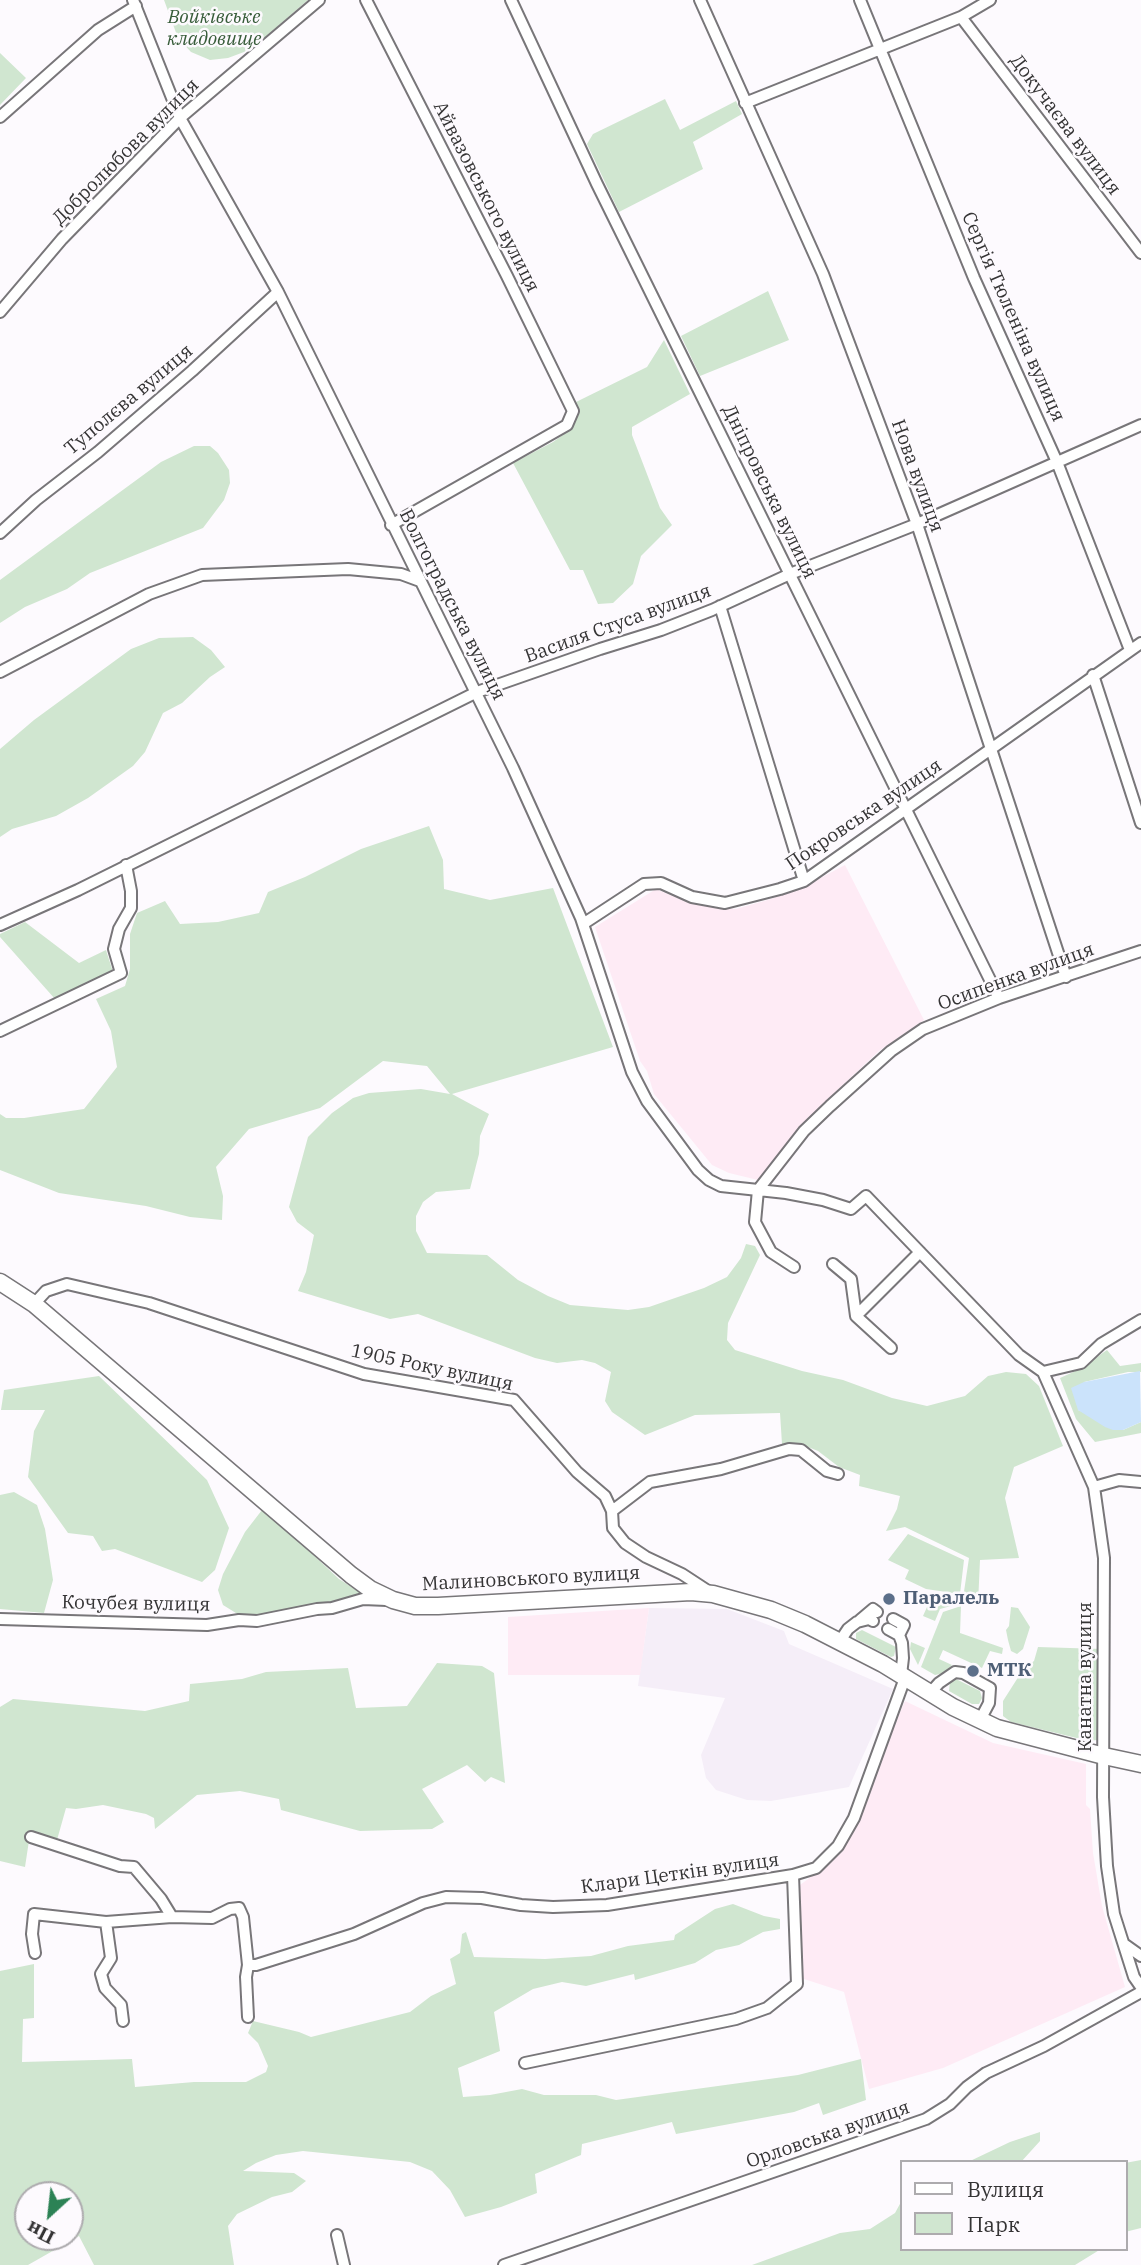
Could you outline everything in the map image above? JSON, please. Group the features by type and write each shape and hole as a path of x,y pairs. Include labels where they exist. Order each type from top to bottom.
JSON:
{"main road":[{"name":"Малиновського вулиця","path":"0,1283 34,1304 351,1575 370,1589 393,1600 415,1606 438,1606 691,1592 713,1594 771,1610 840,1641 980,1720 1011,1732 1141,1764"}],"street":[{"name":"Добролюбова вулиця","path":"0,312 62,239 180,118 319,0"},
{"name":"Айвазовського вулиця","path":"366,0 573,411 568,425 391,525"},
{"name":"Дніпровська вулиця","path":"511,0 597,184 999,998"},
{"name":"Нова вулиця","path":"700,0 823,274 917,524 1066,977"},
{"name":"Сергія Тюленіна вулиця","path":"860,0 974,278 1057,461 1130,650"},
{"path":"745,103 961,17 990,0"},
{"name":"Волгоградська вулиця","path":"134,3 180,118 278,292 391,525 477,692 583,923 640,1090 698,1170 709,1180 736,1189 758,1190"},
{"path":"0,117 98,30 134,3"},
{"name":"Докучаєва вулиця","path":"961,17 1141,253"},
{"name":"Туполєва вулиця","path":"0,533 192,371 278,292"},
{"name":"Василя Стуса вулиця","path":"0,925 477,692 600,649 661,631 790,574 917,524 1141,425"},
{"path":"0,672 149,594 202,575 348,569 401,574 421,581"},
{"path":"720,607 804,881"},
{"name":"Покровська вулиця","path":"583,923 643,884 662,883 692,897 725,903 804,881 1141,643"},
{"path":"1093,676 1141,823"},
{"path":"0,1031 121,973 114,949 119,929 131,908 126,865"},
{"name":"Осипенка вулиця","path":"758,1190 804,1132 891,1051 923,1029 999,998 1141,951"},
{"path":"758,1190 755,1222 771,1252 794,1267"},
{"name":"Канатна вулиця","path":"758,1190 823,1200 851,1209 866,1196 1019,1354 1043,1372 1094,1487 1104,1558 1103,1821 1107,1866 1114,1914 1134,1977 1141,1989"},
{"path":"856,1316 920,1252"},
{"path":"833,1264 851,1279 856,1316 891,1349"},
{"name":"1905 Року вулиця","path":"34,1304 46,1291 67,1284 149,1303 364,1374 514,1400 577,1472 605,1496 612,1511 613,1528 625,1543 713,1594"},
{"path":"1043,1372 1081,1363 1101,1344 1141,1320"},
{"path":"612,1511 650,1482 721,1469 789,1449 801,1450 827,1471 838,1474"},
{"path":"1094,1487 1119,1480 1141,1482"},
{"name":"Кочубея вулиця","path":"0,1619 207,1625 239,1620 257,1621 332,1608 363,1599 393,1600"},
{"path":"840,1641 857,1622 875,1616"},
{"path":"891,1624 899,1635 903,1677"},
{"path":"930,1693 955,1672 963,1673 990,1688 991,1695 980,1720"},
{"name":"Клари Цеткін вулиця","path":"248,1965 256,1965 338,1939 386,1921 423,1903 446,1897 482,1898 553,1907 607,1905 793,1875 816,1868 838,1846 854,1818 903,1677"},
{"path":"31,1837 120,1866 134,1867 161,1899 172,1917"},
{"name":"Клари Цеткін вулиця","path":"524,2063 736,2019 767,2008 797,1984 793,1875"},
{"path":"35,1953 32,1934 34,1914 106,1922 172,1917 212,1918 230,1909 239,1908 243,1917 248,1965 248,2017"},
{"path":"106,1922 111,1958 102,1974 105,1988 121,2006 123,2021"},
{"path":"1124,1944 1141,1956"},
{"name":"Орловська вулиця","path":"504,2265 926,2119 950,2104 986,2073 1044,2046 1141,1989"},
{"path":"337,2235 344,2265"}],"shaded area":[{"path":"845,865 924,1020 879,1051 828,1099 798,1130 758,1180 729,1173 712,1165 654,1094 647,1071 640,1061 595,927 656,889 689,903 736,909 771,899"},
{"path":"649,1608 727,1609 784,1631 789,1644 893,1689 849,1787 771,1801 747,1800 716,1790 706,1778 701,1755 725,1698 638,1686"},
{"path":"649,1608 640,1675 508,1675 508,1617"},
{"path":"905,1701 993,1743 1086,1764 1086,1805 1090,1809 1093,1853 1102,1906 1125,1987 943,2068 869,2089 844,1992 801,1978 800,1885 823,1868 851,1837 871,1786 874,1771"}],"green space":[{"name":"Войківське кладовище","path":"164,0 308,0 244,52 228,58 210,60 191,52 178,38"},
{"path":"0,53 26,78 0,105"},
{"path":"665,99 680,130 736,101 742,114 693,142 703,169 619,212 587,144 593,134"},
{"path":"768,291 789,340 700,376 681,336"},
{"path":"664,340 690,394 632,427 632,435 660,508 672,525 641,556 633,584 613,603 598,604 583,570 570,570 513,463 553,442 571,429 580,412 576,402 647,367"},
{"path":"194,446 210,446 229,470 230,483 224,500 203,528 90,573 67,589 25,607 0,623 0,580 161,462"},
{"path":"193,637 211,650 225,667 182,703 163,713 145,752 133,766 88,798 56,816 12,829 0,837 0,749 34,720 131,649 159,638"},
{"path":"429,826 443,860 444,889 490,900 553,888 613,1047 452,1094 489,1114 480,1136 479,1154 470,1189 436,1192 423,1202 416,1216 416,1231 427,1253 487,1255 518,1280 570,1305 628,1310 649,1307 727,1277 741,1258 746,1244 755,1246 760,1255 728,1323 727,1340 735,1350 802,1371 843,1380 892,1398 927,1406 965,1396 988,1376 1006,1372 1026,1374 1039,1386 1063,1446 1014,1467 1005,1498 1019,1558 980,1560 978,1604 962,1605 969,1558 905,1527 886,1531 900,1496 859,1486 860,1475 839,1467 818,1451 803,1445 782,1444 780,1413 695,1415 645,1435 612,1412 605,1401 611,1372 595,1363 582,1360 557,1363 535,1358 418,1314 390,1319 298,1291 306,1272 314,1235 297,1222 289,1207 308,1137 332,1113 353,1098 369,1093 421,1089 450,1094 427,1066 383,1061 320,1108 249,1129 216,1167 223,1196 222,1220 190,1217 146,1206 59,1193 0,1170 0,1114 6,1118 24,1118 84,1109 117,1067 111,1031 96,999 125,986 130,969 130,934 137,913 165,901 180,924 218,922 259,913 268,892 361,849"},
{"path":"25,922 79,963 106,950 113,972 55,999 0,937 0,934"},
{"path":"1107,1350 1120,1366 1141,1363 1141,1372 1128,1372 1084,1382 1078,1410 1123,1430 1141,1422 1141,1433 1095,1442 1076,1419 1060,1378 1080,1369"},
{"path":"99,1376 207,1480 229,1528 215,1570 202,1582 115,1549 102,1551 93,1536 68,1533 28,1477 34,1431 45,1410 1,1410 4,1390"},
{"path":"14,1492 37,1505 45,1529 53,1580 44,1613 0,1609 0,1495"},
{"path":"262,1510 339,1579 367,1597 244,1618 223,1605 218,1590 223,1574 245,1532"},
{"path":"908,1534 964,1560 960,1594 926,1589 905,1579 909,1570 888,1560"},
{"path":"933,1603 958,1604 940,1609 935,1621 923,1616 927,1607"},
{"path":"961,1606 960,1633 1003,1648 1002,1654 990,1651 982,1668 943,1650 939,1659 952,1665 944,1673 935,1675 921,1667 943,1612"},
{"path":"1011,1607 1018,1608 1030,1627 1023,1649 1017,1654 1011,1651 1006,1630"},
{"path":"862,1630 896,1647 894,1656 891,1657 856,1639 856,1633"},
{"path":"911,1642 925,1648 918,1665 910,1649"},
{"path":"1038,1647 1102,1649 1102,1737 1089,1741 1011,1722 1003,1716 1003,1701 1024,1668 1034,1661"},
{"path":"437,1663 482,1666 494,1673 505,1783 491,1777 485,1782 467,1765 422,1789 444,1822 432,1829 360,1831 281,1810 279,1799 240,1791 197,1795 155,1829 154,1818 146,1814 103,1805 66,1808 57,1840 30,1834 25,1867 0,1861 0,1707 13,1699 145,1711 189,1701 190,1684 242,1679 266,1672 348,1668 356,1708 407,1706"},
{"path":"956,1679 980,1691 982,1698 979,1704 972,1704 949,1691 950,1681"},
{"path":"733,1904 780,1919 780,1929 763,1932 739,1945 716,1950 695,1963 635,1980 634,1974 586,1986 562,1982 533,1989 494,2012 500,2051 458,2068 463,2097 522,2089 544,2095 596,2095 616,2100 798,2075 861,2059 866,2100 823,2115 819,2103 794,2112 676,2134 672,2122 582,2144 581,2155 535,2174 537,2193 465,2217 450,2190 432,2171 410,2162 303,2151 276,2155 243,2171 294,2173 306,2181 292,2192 272,2197 237,2214 228,2226 234,2265 94,2265 84,2246 84,2181 14,2181 14,2251 53,2251 28,2265 0,2265 0,1971 34,1964 34,2018 23,2019 22,2062 132,2059 135,2087 194,2082 246,2082 266,2072 268,2066 258,2043 248,2033 253,2021 311,2037 410,2012 431,1996 456,1984 450,1959 460,1953 462,1934 466,1932 474,1957 545,1959 591,1956 628,1946 674,1940 675,1935 715,1909"},
{"path":"1040,2132 1040,2141 1023,2160 972,2160 1010,2142"},
{"path":"1141,2160 1141,2228 1127,2232 1127,2163"},
{"path":"900,2204 900,2251 1098,2251 1075,2265 752,2265 840,2233 870,2229 895,2213"}],"water":[{"path":"1140,1371 1141,1422 1123,1430 1113,1430 1078,1410 1071,1388 1084,1382"}],"place":[{"name":"Паралель","path":"889,1599"},
{"name":"МТК","path":"973,1671"}]}
